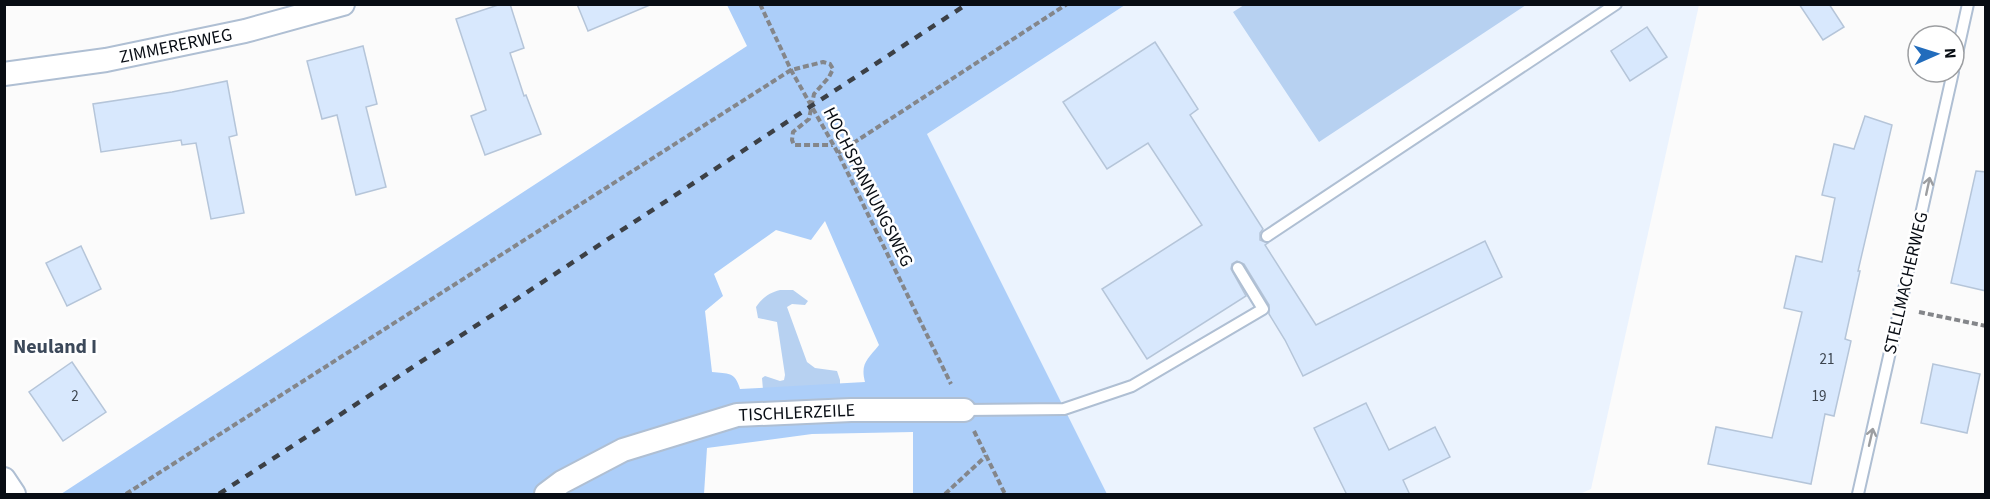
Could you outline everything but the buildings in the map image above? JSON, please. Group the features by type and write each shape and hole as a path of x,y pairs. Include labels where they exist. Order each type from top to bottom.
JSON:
{"street":[{"name":"ZIMMERERWEG","path":"4,74 106,60 245,31 343,4"},
{"name":"TISCHLERZEILE","path":"546,495 562,482 623,450 737,415 851,410 964,410"},
{"path":"4,479 14,495"}],"lane":[{"path":"1964,24 1968,4"},
{"path":"1267,236 1616,5"},
{"name":"STELLMACHERWEG","path":"1858,495 1950,84"},
{"name":"TISCHLERZEILE","path":"964,410 1064,409 1132,386 1263,309 1238,268"}],"path":[{"name":"HOCHSPANNUNGSWEG","path":"760,4 791,70 838,153 950,383"},
{"path":"838,153 1066,4"},
{"path":"126,495 791,70 823,62 830,64 833,69 814,94 809,118 793,132 792,140 795,146 833,145"},
{"path":"1901,308 1986,326"},
{"path":"978,441 1005,495"},
{"path":"945,495 986,456"}],"shaded area":[{"path":"727,5 1125,5 927,134 1107,494 913,494 913,432 812,434 707,448 704,494 61,494 747,46","holes":["825,221 879,345 864,366 865,382 740,389 733,376 712,372 705,311 723,296 714,274 776,230 811,240"]},
{"path":"1125,5 1699,5 1591,489 1580,494 1107,494 927,134"},
{"path":"1244,5 1526,5 1319,142 1233,12"},
{"path":"780,290 793,290 808,301 805,305 792,304 787,307 807,362 815,368 837,371 840,386 763,390 762,378 765,376 780,381 784,380 785,375 777,322 758,318 756,307 766,296"}],"railway":[{"path":"219,494 967,4"}],"district":[{"name":"Neuland I","path":"55,347"}]}
